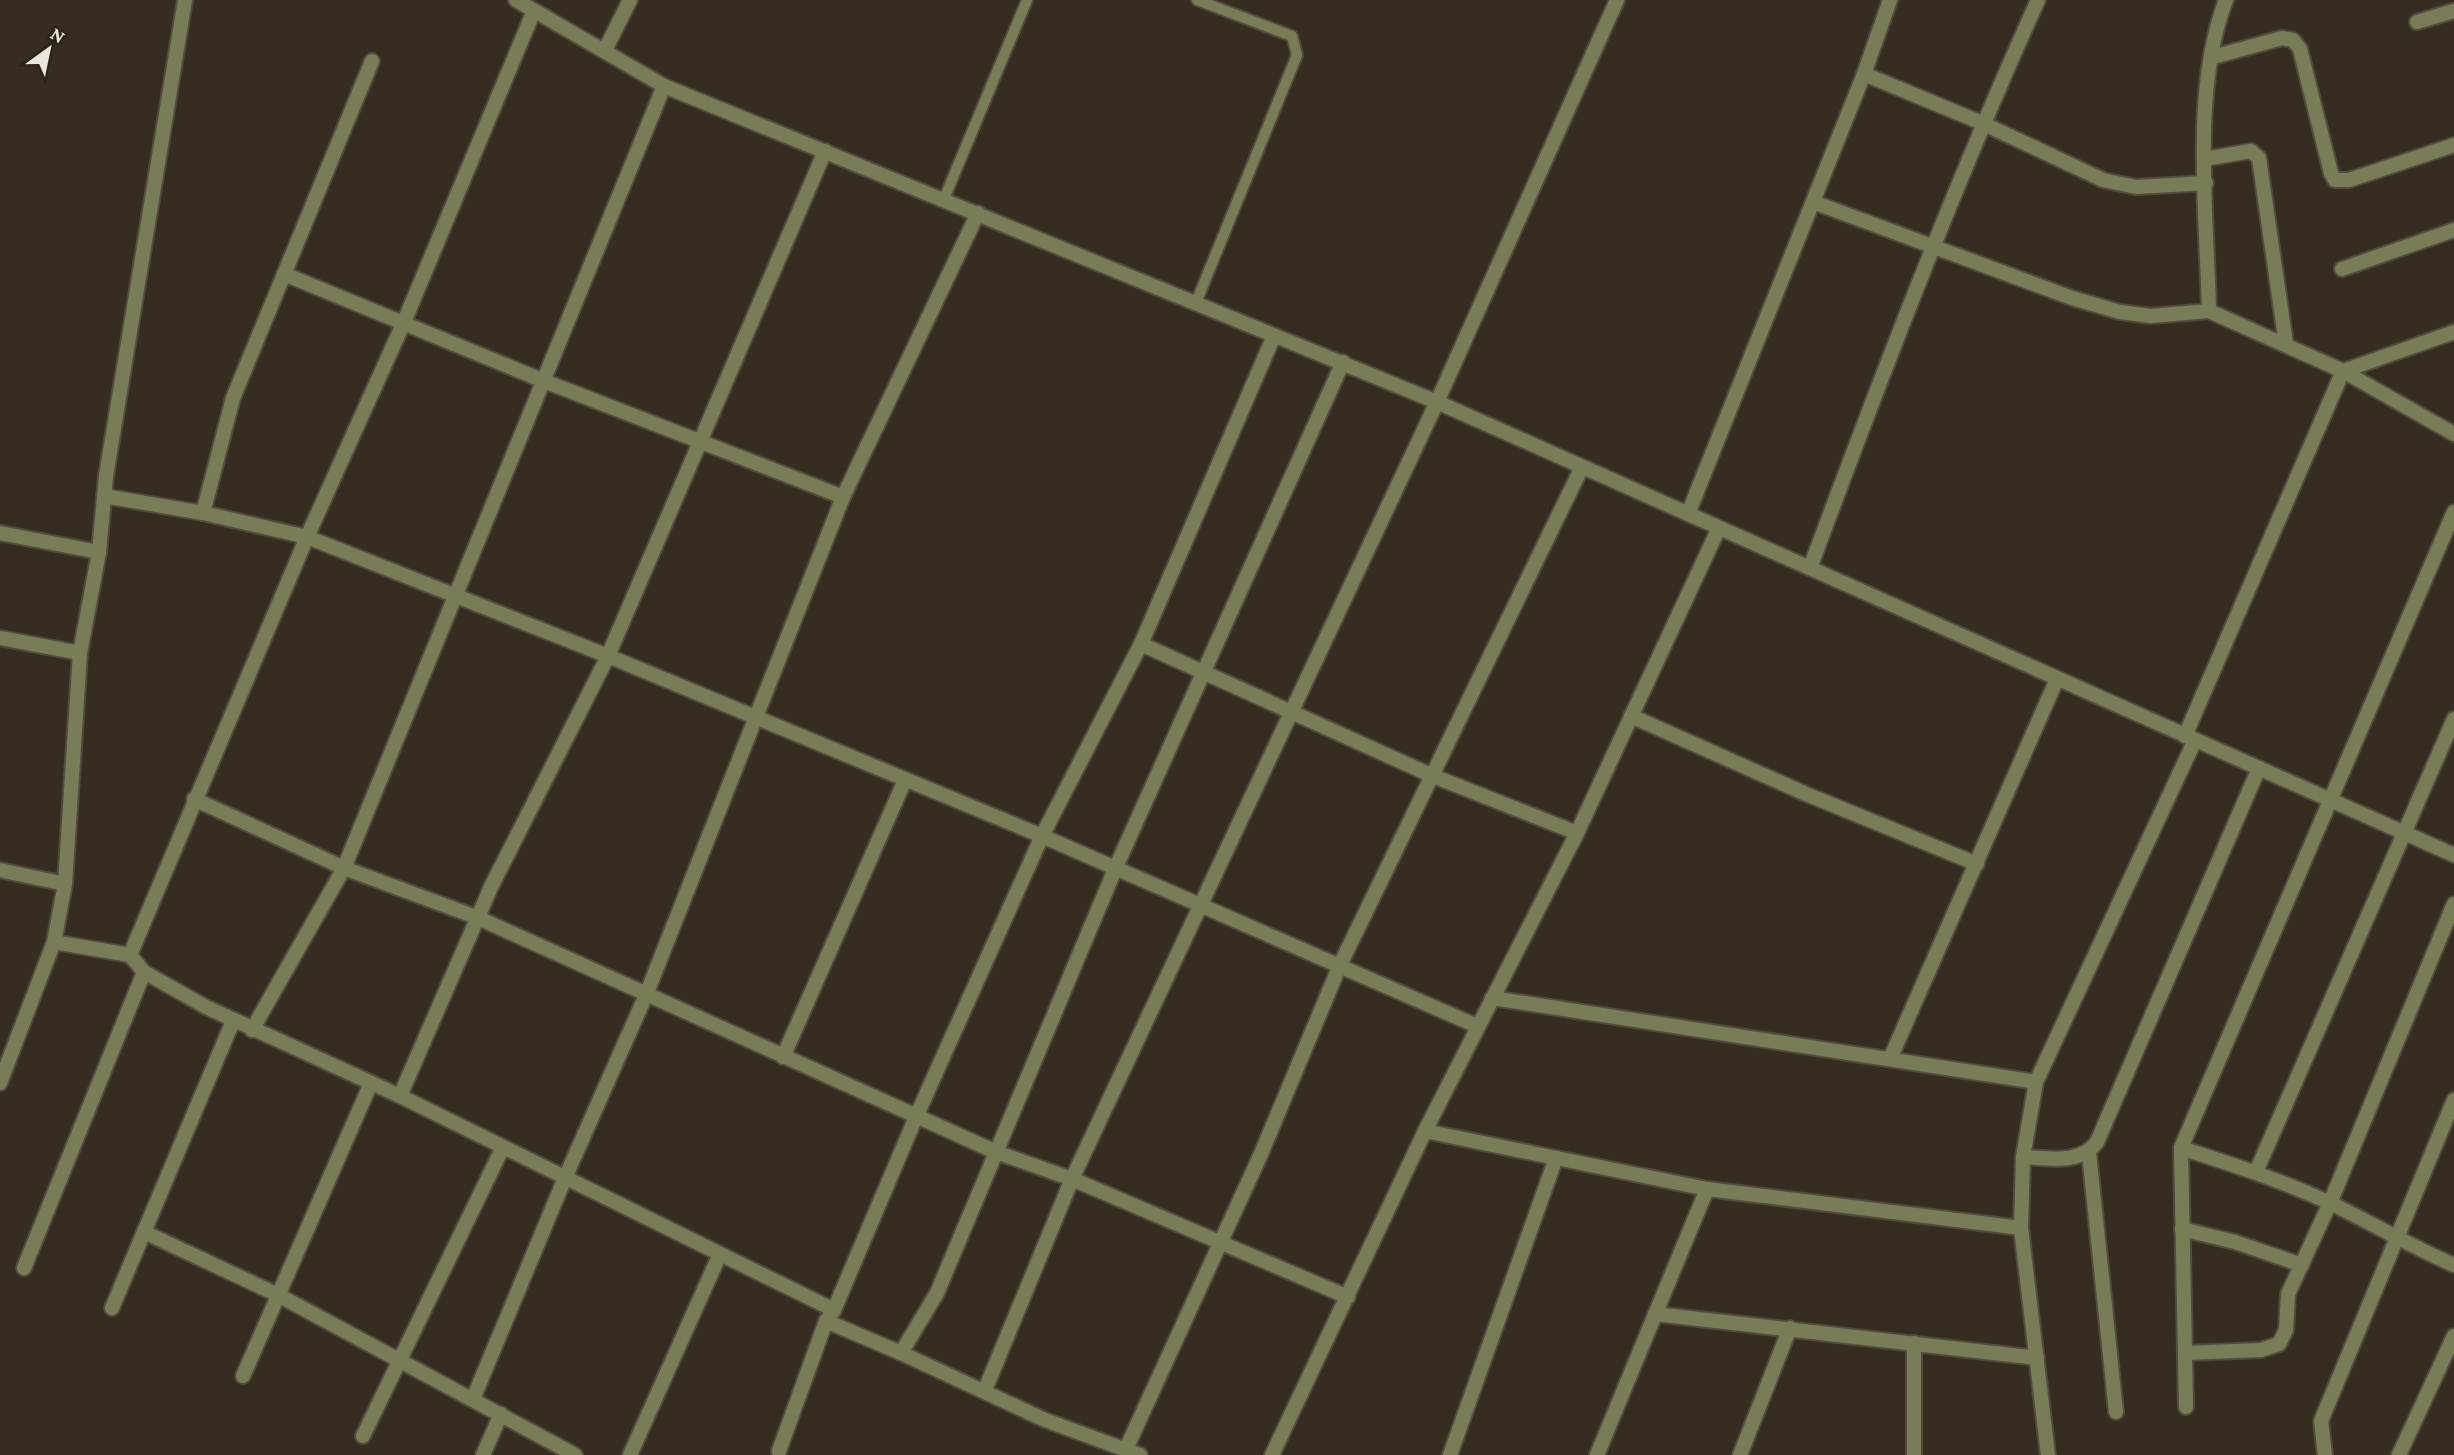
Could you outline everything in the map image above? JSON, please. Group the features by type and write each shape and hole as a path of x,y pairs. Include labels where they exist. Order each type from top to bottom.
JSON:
{"street":[{"path":"0,1083 54,942 65,884 80,653 99,552 104,496 186,0"},
{"path":"516,0 533,13 605,50 664,86 978,213 1273,338 1343,362 1437,402 1688,514 1718,530 1810,568 2454,855"},
{"path":"605,50 630,0"},
{"path":"985,1390 1072,1179 1437,402 1616,0"},
{"path":"1688,514 1864,74 1890,0"},
{"path":"1810,568 1982,123 2038,0"},
{"path":"2209,311 2204,159 2206,89 2226,0"},
{"path":"2417,22 2454,11"},
{"path":"130,955 307,537 404,322 533,13"},
{"path":"2213,57 2282,38 2293,40 2300,49 2330,173 2335,180 2349,180 2454,145"},
{"path":"203,513 233,398 372,61"},
{"path":"1864,74 1982,123 2103,180 2136,187 2206,183"},
{"path":"252,1031 345,868 664,86"},
{"path":"400,1096 476,917 608,656 703,441 825,151"},
{"path":"2204,159 2251,151 2259,158 2286,344"},
{"path":"1813,202 1933,248 2120,312 2151,316 2209,311 2343,371 2454,434"},
{"path":"474,1399 565,1178 646,995 843,497 978,213"},
{"path":"2343,269 2454,230"},
{"path":"284,274 544,381 843,497"},
{"path":"2049,1455 2021,1228 2023,1157 2036,1082 2190,738 2343,371 2454,332"},
{"path":"781,1454 830,1315 916,1117 1042,836 1141,644 1273,338"},
{"path":"901,1353 937,1293 1116,867 1202,670 1343,362"},
{"path":"1126,1449 1261,1154 1340,965 1582,467"},
{"path":"104,496 203,513 307,537 608,656 1042,836 1203,904 1477,1026"},
{"path":"2186,1407 2181,1147 2454,512"},
{"path":"1272,1455 1425,1131 1577,833 1718,530"},
{"path":"0,533 99,552"},
{"path":"0,638 80,653"},
{"path":"1141,644 1433,776 1577,833"},
{"path":"1890,1059 2057,678"},
{"path":"1631,716 1806,794 1977,864"},
{"path":"2256,1172 2454,719"},
{"path":"2116,1412 2089,1153 2106,1120 2259,768"},
{"path":"783,1057 905,780"},
{"path":"194,799 345,868 476,917 996,1152 1072,1179 1218,1244 1348,1297"},
{"path":"0,870 65,884"},
{"path":"2185,1353 2261,1350 2279,1345 2286,1330 2288,1294 2330,1203 2454,904"},
{"path":"54,942 130,955 144,972 252,1031 400,1096 720,1254 901,1353 1045,1420 1140,1455"},
{"path":"24,1268 144,972"},
{"path":"1492,998 2036,1082"},
{"path":"112,1308 233,1021"},
{"path":"243,1376 370,1083"},
{"path":"2325,1455 2321,1421 2454,1100"},
{"path":"1425,1131 1707,1189 2021,1228"},
{"path":"363,1436 503,1147"},
{"path":"2181,1147 2256,1172 2330,1203 2397,1240 2454,1265"},
{"path":"2023,1157 2077,1158 2089,1153"},
{"path":"1450,1455 1556,1158"},
{"path":"1597,1455 1707,1189"},
{"path":"2182,1229 2235,1241 2302,1265"},
{"path":"144,1232 278,1295 575,1455"},
{"path":"631,1455 720,1254"},
{"path":"1655,1314 2037,1358"},
{"path":"1740,1455 1790,1328"},
{"path":"2399,1455 2454,1336"},
{"path":"1914,1343 1914,1455"},
{"path":"483,1455 500,1414"}],"lane":[{"path":"944,199 1027,0"},
{"path":"1195,304 1297,55 1292,36 1196,0"}]}
